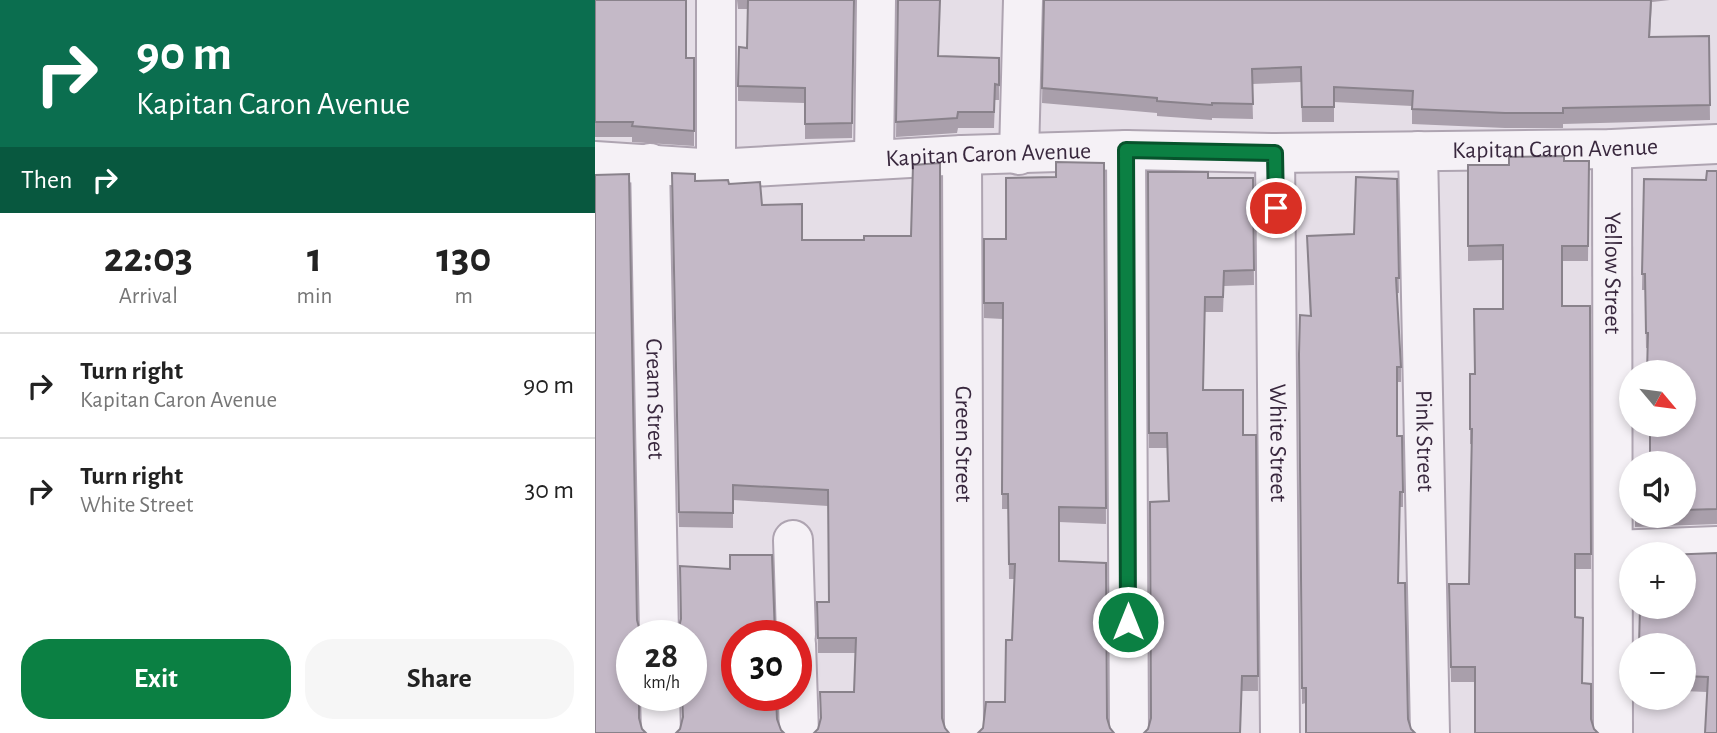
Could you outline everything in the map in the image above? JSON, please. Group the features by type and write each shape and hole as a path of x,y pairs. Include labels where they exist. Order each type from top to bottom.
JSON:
{"street":[{"path":"716,0 716,169"},
{"path":"874,160 876,0"},
{"path":"1019,155 1023,0"},
{"name":"Kapitan Caron Avenue","path":"595,162 650,163 716,169 963,155 1126,150 1275,153 1612,149 1717,144"},
{"name":"Yellow Street","path":"1612,149 1613,733"},
{"path":"1126,150 1129,733"},
{"name":"Pink Street","path":"1418,151 1430,733"},
{"name":"White Street","path":"1275,153 1280,733"},
{"name":"Green Street","path":"963,155 964,733"},
{"name":"Cream Street","path":"650,163 659,620"},
{"path":"793,540 796,620"},
{"path":"1613,550 1717,546"},
{"path":"660,711 661,733"},
{"path":"798,711 799,733"}],"building":[{"path":"595,0 686,0 686,58 694,58 694,131 632,126 633,122 595,122"},
{"path":"748,0 854,0 852,123 805,124 805,88 738,86 739,47 747,48"},
{"path":"898,0 940,0 938,56 999,58 999,85 995,84 994,112 958,112 957,118 896,122"},
{"path":"1044,0 1651,0 1649,37 1709,36 1710,105 1563,108 1563,113 1412,109 1413,91 1334,87 1334,107 1302,107 1301,67 1252,69 1253,104 1212,105 1157,101 1157,98 1042,88"},
{"path":"1564,156 1564,161 1589,161 1588,246 1562,246 1562,306 1590,306 1591,554 1575,554 1575,617 1583,618 1582,683 1591,684 1591,719 1598,733 1475,733 1475,667 1451,667 1449,584 1469,584 1472,429 1470,374 1475,374 1474,309 1503,309 1503,245 1468,246 1468,165 1509,165 1509,157"},
{"path":"1056,162 1104,163 1106,508 1059,507 1059,561 1106,563 1107,718 1114,733 978,733 983,728 986,702 1005,702 1006,640 1012,640 1015,564 1009,564 1008,494 1002,494 1003,303 984,303 984,239 1006,239 1006,178 1056,177"},
{"path":"940,163 942,718 949,733 814,733 821,718 820,692 854,692 856,638 818,638 817,602 829,602 828,490 733,485 733,513 679,512 672,173 695,174 695,181 728,180 729,184 760,182 762,205 802,204 802,240 864,240 864,236 911,236 913,165"},
{"path":"1707,171 1717,171 1717,509 1696,510 1696,451 1650,451 1650,438 1696,438 1696,360 1647,360 1645,274 1642,274 1644,179 1706,180"},
{"path":"1148,172 1208,172 1208,178 1253,178 1254,270 1224,271 1223,297 1205,297 1203,390 1243,390 1243,435 1256,435 1258,676 1242,676 1240,733 1144,733 1151,718 1150,502 1169,501 1167,433 1149,433"},
{"path":"629,174 637,620 616,620 616,711 639,711 642,729 646,733 595,733 595,175"},
{"path":"1356,177 1397,179 1399,278 1396,278 1401,367 1397,367 1397,436 1402,436 1403,492 1400,492 1398,583 1405,583 1408,719 1415,733 1306,733 1306,688 1302,688 1299,354 1300,315 1311,316 1307,236 1354,234"},
{"path":"1717,553 1717,733 1705,733 1708,677 1696,677 1696,633 1639,633 1640,619 1696,619 1696,554"},
{"path":"730,555 772,555 774,620 721,620 721,711 777,711 777,719 784,733 676,733 680,729 683,711 707,711 707,620 681,620 680,566 730,569"}],"route":[{"path":"1128,622 1126,150 1275,153 1276,208"}]}
